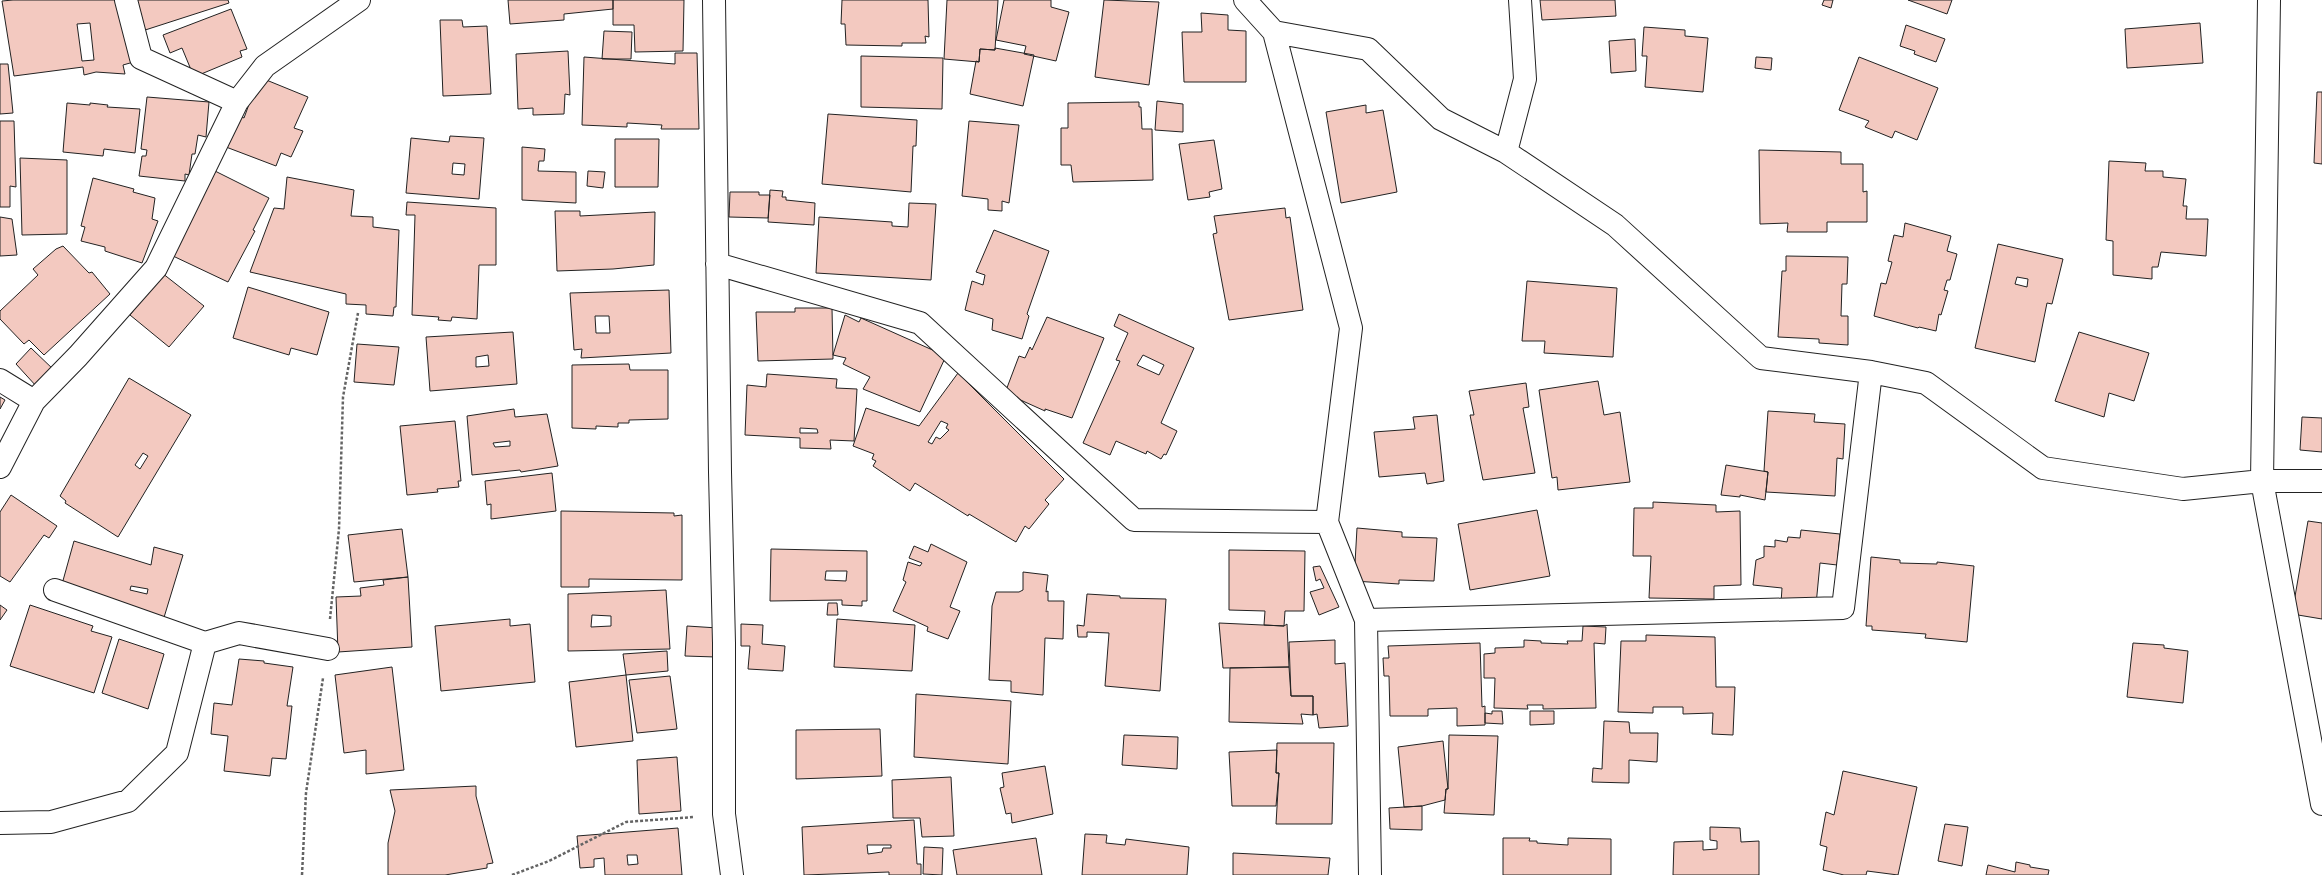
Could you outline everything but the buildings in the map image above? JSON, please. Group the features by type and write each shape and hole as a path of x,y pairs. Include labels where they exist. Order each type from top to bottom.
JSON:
{"street":[{"path":"126,0 141,58 237,102"},
{"path":"0,467 34,401 78,356 156,268 237,102 265,66 359,0"},
{"path":"714,0 724,643 724,814 732,875"},
{"path":"1245,0 1274,32 1351,328 1327,522 1366,620 1370,875"},
{"path":"1506,152 1524,79 1520,0"},
{"path":"2269,0 2262,481 2322,804"},
{"path":"1274,32 1368,49 1441,119 1506,152 1615,225 1761,358 1871,372 1926,383 2043,468 2183,488 2262,481 2322,482"},
{"path":"717,264 920,323 1134,520 1327,522"},
{"path":"1366,620 1843,608 1871,372"},
{"path":"0,380 34,401"},
{"path":"54,590 205,643 239,633 328,649"},
{"path":"0,823 51,822 128,801 177,753 205,643"}],"path":[{"path":"302,875 306,793 328,649 339,529 343,398 358,313"},
{"path":"512,875 549,861 626,822 724,814"}]}
